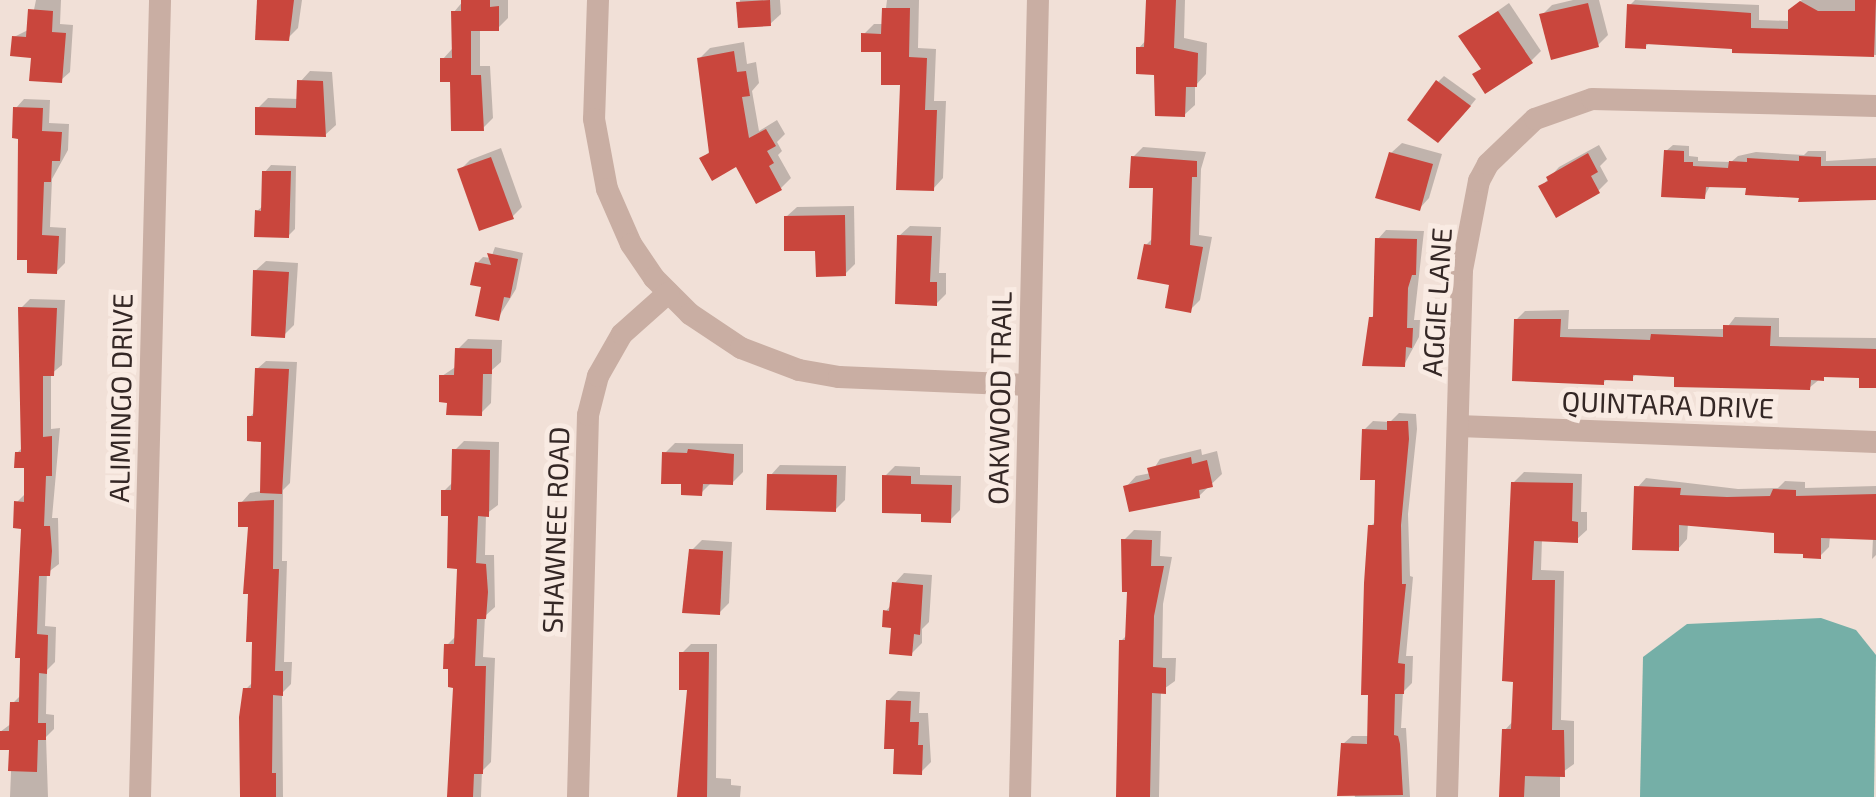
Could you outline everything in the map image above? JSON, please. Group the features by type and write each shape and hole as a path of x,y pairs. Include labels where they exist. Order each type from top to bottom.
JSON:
{"street":[{"name":"ALIMINGO DRIVE","path":"140,797 160,0"},
{"path":"598,0 594,119 599,160 613,208 631,244 668,293 732,343 799,370 840,376 1029,386"},
{"name":"OAKWOOD TRAIL","path":"1020,797 1038,0"},
{"name":"AGGIE LANE","path":"1447,797 1462,270 1479,181 1488,164 1536,119 1592,99 1876,106"},
{"name":"SHAWNEE ROAD","path":"578,797 590,405 598,376 622,334 668,293"},
{"name":"QUINTARA DRIVE","path":"1458,426 1876,442"}],"water":[{"path":"1821,618 1856,630 1876,655 1874,797 1640,797 1643,657 1687,624"}],"building":[{"path":"257,0 294,0 289,41 255,40"},
{"path":"461,0 490,0 490,7 499,6 499,31 471,31 471,75 481,75 484,131 451,131 450,82 440,82 440,58 452,58 451,11 461,11"},
{"path":"770,0 771,26 738,28 736,2"},
{"path":"1146,0 1176,0 1174,48 1198,53 1197,87 1186,87 1185,117 1155,116 1154,75 1136,74 1136,47 1144,47"},
{"path":"1855,0 1876,0 1874,57 1732,53 1732,49 1646,44 1646,49 1625,48 1627,4 1751,13 1751,28 1788,29 1788,10 1800,1 1818,11 1855,11"},
{"path":"1588,3 1599,47 1551,60 1539,14"},
{"path":"882,8 910,8 909,57 927,58 925,110 937,110 934,191 896,190 900,85 881,85 881,52 861,52 861,33 881,34"},
{"path":"28,9 53,11 52,32 66,33 62,83 29,81 31,58 10,56 12,36 26,37"},
{"path":"1498,11 1533,63 1485,94 1472,74 1481,69 1458,36"},
{"path":"734,51 737,72 746,71 750,96 742,97 749,138 766,129 776,146 767,151 774,163 769,166 782,190 756,204 736,167 712,181 699,158 709,153 697,58"},
{"path":"297,80 323,81 326,137 255,135 255,107 296,108"},
{"path":"1436,80 1471,106 1438,143 1407,120"},
{"path":"13,107 43,108 42,131 62,132 60,161 52,161 51,182 44,182 42,235 59,236 57,274 27,273 27,260 17,260 18,139 12,138"},
{"path":"1664,150 1684,151 1684,162 1693,162 1693,166 1728,168 1729,161 1799,161 1799,156 1821,157 1821,166 1876,166 1876,200 1798,202 1799,198 1745,195 1746,188 1706,187 1705,199 1661,197"},
{"path":"1389,152 1433,164 1420,211 1375,198"},
{"path":"1588,153 1598,172 1591,176 1600,193 1556,218 1538,186 1548,181 1546,177"},
{"path":"1131,156 1197,161 1197,177 1192,177 1190,245 1203,247 1191,313 1165,308 1169,285 1137,279 1144,244 1151,245 1153,188 1129,188"},
{"path":"491,157 514,219 479,231 457,169"},
{"path":"262,171 291,171 289,238 254,237 255,210 261,211"},
{"path":"845,215 846,276 816,277 815,251 784,251 784,216"},
{"path":"897,235 932,236 930,282 937,282 937,306 895,304"},
{"path":"1375,238 1417,239 1416,275 1412,275 1408,288 1407,328 1413,328 1412,348 1406,347 1405,367 1362,366 1369,317 1373,317"},
{"path":"487,253 518,259 510,298 504,297 499,321 475,316 481,287 470,285 475,262 491,265"},
{"path":"253,270 289,272 285,338 251,336"},
{"path":"18,307 57,308 54,376 43,376 43,437 52,436 52,476 46,476 44,526 50,526 52,551 50,576 39,576 37,634 48,635 47,674 39,673 38,723 46,723 46,740 38,740 37,772 8,771 9,750 0,750 0,731 9,731 10,702 19,702 20,658 15,658 21,529 13,528 14,501 24,502 24,468 14,468 15,452 21,452"},
{"path":"1514,319 1561,319 1560,337 1650,340 1651,334 1723,337 1723,325 1771,326 1770,346 1876,349 1876,388 1859,388 1859,378 1824,377 1824,381 1811,380 1810,390 1674,387 1674,377 1633,375 1633,381 1604,380 1604,385 1512,381"},
{"path":"455,348 492,349 492,374 483,374 482,416 446,415 447,403 439,402 439,375 454,375"},
{"path":"255,368 289,369 282,494 260,493 261,442 247,441 247,416 253,416"},
{"path":"1387,421 1408,421 1409,439 1401,525 1402,584 1406,584 1398,663 1405,664 1404,694 1395,694 1394,735 1400,744 1403,795 1337,796 1341,743 1367,744 1368,695 1361,695 1364,583 1368,525 1374,525 1375,480 1360,480 1362,429 1387,430"},
{"path":"452,449 490,450 489,517 478,516 476,563 486,564 488,592 486,619 477,619 475,666 486,666 483,774 474,774 473,797 447,797 453,688 448,687 448,669 443,669 444,644 454,644 457,569 447,568 448,516 441,516 441,490 451,490"},
{"path":"688,449 734,454 733,485 703,484 702,496 681,495 681,484 661,484 662,452 687,453"},
{"path":"1191,457 1192,464 1207,460 1213,487 1199,490 1200,498 1129,512 1123,486 1150,479 1147,468"},
{"path":"767,474 837,475 836,512 766,510"},
{"path":"882,475 911,476 911,484 952,485 951,523 921,522 921,514 882,513"},
{"path":"1511,482 1573,483 1572,521 1578,522 1578,543 1534,541 1532,580 1555,580 1552,730 1564,730 1565,777 1525,776 1524,797 1499,797 1502,729 1511,729 1513,682 1502,681"},
{"path":"1634,486 1681,488 1680,495 1727,497 1770,496 1773,489 1796,490 1796,496 1876,494 1876,540 1821,538 1821,559 1803,558 1803,554 1774,553 1774,533 1679,525 1679,551 1632,550"},
{"path":"274,500 273,569 279,569 275,671 283,671 283,696 273,695 272,773 276,773 276,797 240,797 239,717 243,688 251,688 252,642 246,642 248,594 243,594 248,527 238,527 238,502"},
{"path":"1121,539 1152,540 1151,566 1164,566 1154,616 1153,667 1166,668 1166,694 1152,693 1150,797 1116,797 1119,640 1125,640 1127,592 1122,592"},
{"path":"689,549 723,551 720,615 682,613"},
{"path":"892,582 923,585 920,635 914,634 912,656 889,654 891,628 882,627 883,610 889,611"},
{"path":"679,652 709,652 707,797 677,797 687,690 679,690"},
{"path":"886,700 911,701 910,722 919,722 918,745 923,745 922,775 893,774 894,749 884,749"}]}
